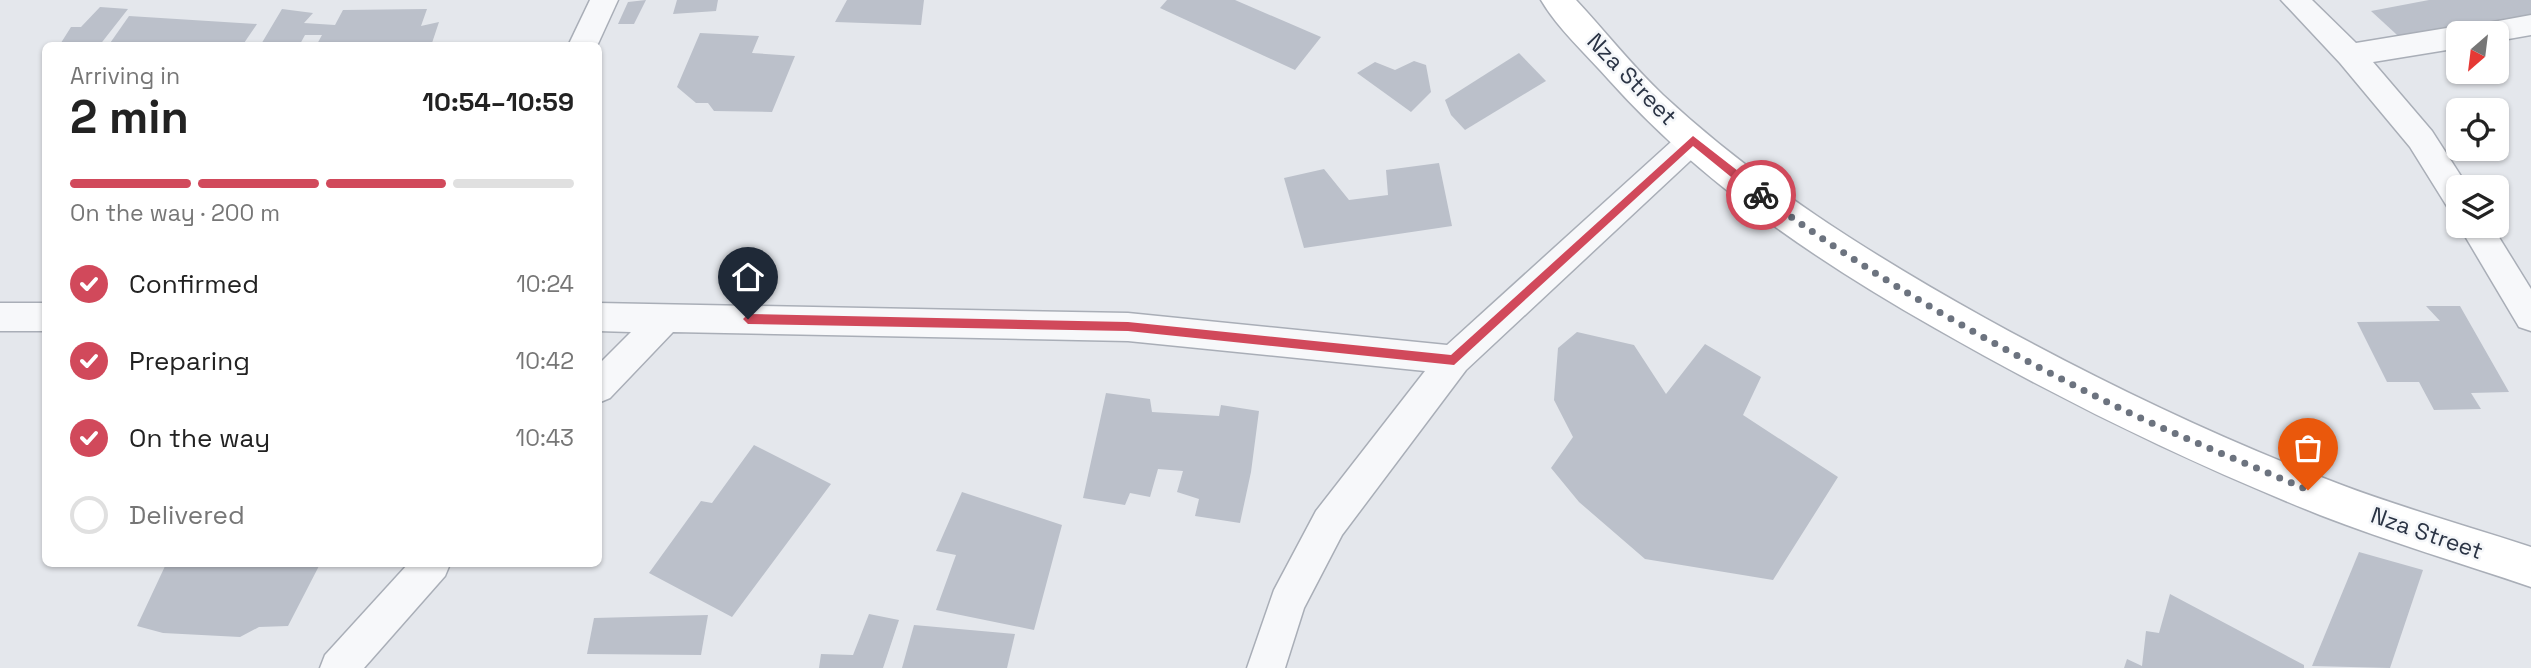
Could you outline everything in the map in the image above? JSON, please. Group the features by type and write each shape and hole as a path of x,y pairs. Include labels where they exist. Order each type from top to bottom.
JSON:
{"street":[{"path":"584,42 604,0"},
{"name":"Nza Street","path":"1557,0 1650,103 1728,171 1812,233 1902,291 2031,363 2133,415 2333,501 2531,567"},
{"path":"2295,0 2350,55 2421,139 2446,178"},
{"path":"2510,28 2531,25"},
{"path":"2350,55 2446,39"},
{"path":"1266,668 1287,603 1329,523 1454,360 1693,140"},
{"path":"2482,238 2531,317"},
{"path":"0,317 42,317"},
{"path":"602,317 1128,327 1454,360"},
{"path":"602,384 667,317"},
{"path":"339,668 429,567"}],"building":[{"path":"646,0 634,24 618,24 628,2"},
{"path":"677,0 718,0 716,11 673,14"},
{"path":"847,0 924,0 921,25 835,22"},
{"path":"1167,0 1235,0 1321,37 1295,70 1160,8"},
{"path":"2429,0 2531,0 2531,17 2510,22 2446,21 2446,36 2408,45 2371,11"},
{"path":"100,7 128,9 102,42 62,42 71,27 81,27"},
{"path":"282,9 313,13 304,23 335,25 343,10 427,9 421,26 439,22 432,42 318,42 322,35 305,35 301,42 262,42"},
{"path":"129,16 257,24 245,42 111,42"},
{"path":"700,33 759,36 752,53 795,56 772,112 714,111 708,103 696,103 677,87"},
{"path":"1519,53 1546,81 1465,130 1451,115 1445,100"},
{"path":"1414,61 1426,65 1431,92 1411,112 1357,73 1375,62 1395,70"},
{"path":"1439,163 1452,226 1304,248 1284,178 1324,169 1349,200 1388,195 1386,170"},
{"path":"2426,306 2460,306 2509,392 2471,393 2481,409 2434,410 2419,382 2387,382 2357,322 2440,321"},
{"path":"1577,332 1634,345 1666,394 1705,344 1761,377 1743,415 1838,477 1773,580 1645,559 1579,502 1551,468 1573,437 1554,400 1558,348"},
{"path":"1106,393 1150,399 1152,412 1219,416 1221,405 1259,411 1251,472 1240,523 1195,516 1199,499 1177,492 1183,471 1158,469 1150,497 1130,493 1125,505 1083,498"},
{"path":"754,445 831,484 732,617 649,573 701,501 712,503"},
{"path":"962,492 1062,525 1034,630 936,610 956,555 936,551"},
{"path":"2359,552 2423,570 2390,668 2312,666"},
{"path":"165,567 318,567 288,626 259,627 240,637 163,633 137,626"},
{"path":"2170,594 2304,665 2304,668 2124,668 2127,659 2142,666 2146,631 2159,633"},
{"path":"869,614 899,620 883,668 819,668 821,654 853,655"},
{"path":"708,615 701,655 587,654 594,618"},
{"path":"914,625 1015,634 1007,668 902,668"}],"way so far":[{"path":"1761,195 1812,233 1902,291 2031,363 2133,415 2308,490"}],"route":[{"path":"748,319 1128,327 1454,360 1693,140 1761,195"}]}
